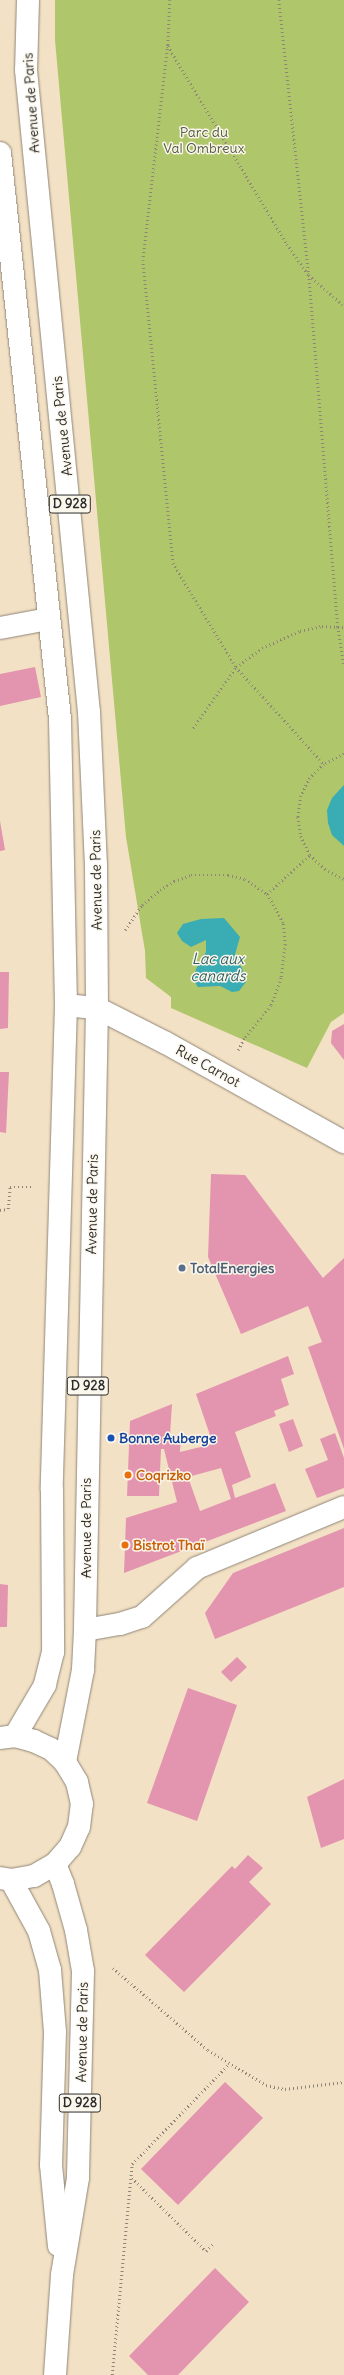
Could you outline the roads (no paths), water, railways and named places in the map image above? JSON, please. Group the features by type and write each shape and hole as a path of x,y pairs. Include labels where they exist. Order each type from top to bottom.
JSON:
{"main road":[{"name":"Avenue de Paris","path":"28,0 26,70 90,712 97,933 86,1630 83,1670 65,1762"},
{"name":"D 928","path":"0,153 48,619 60,719 66,1005 52,1490 53,1652 44,1685 8,1737"},
{"path":"0,628 48,619"},
{"name":"Rue Carnot","path":"66,1005 97,1008 226,1076 344,1142"},
{"path":"86,1630 120,1624 142,1617 197,1568 344,1507"},
{"path":"5,1879 34,1876 55,1864 73,1840 79,1827 82,1804 77,1782 65,1762 51,1749 34,1740 8,1737"},
{"name":"Avenue de Paris","path":"55,1864 63,1884 76,1930 83,1971 78,2178 62,2275 55,2375"},
{"name":"Avenue de Paris","path":"5,1879 34,1921 50,1970 55,2032 51,2165 62,2275"}],"water":[{"path":"344,785 344,846 332,835 328,823 327,810 332,798"},
{"name":"Lac aux canards","path":"224,918 240,937 234,958 242,968 246,982 239,991 232,992 220,986 198,987 194,981 196,969 206,952 206,940 191,947 182,941 177,933 183,924 201,919"}],"place":[{"name":"TotalEnergies","path":"182,1268"},
{"name":"Bonne Auberge","path":"111,1438"},
{"name":"Coqrizko","path":"128,1475"},
{"name":"Bistrot Thaï","path":"125,1545"}],"park label":[{"name":"Parc du Val Ombreux","path":"204,140"}]}
